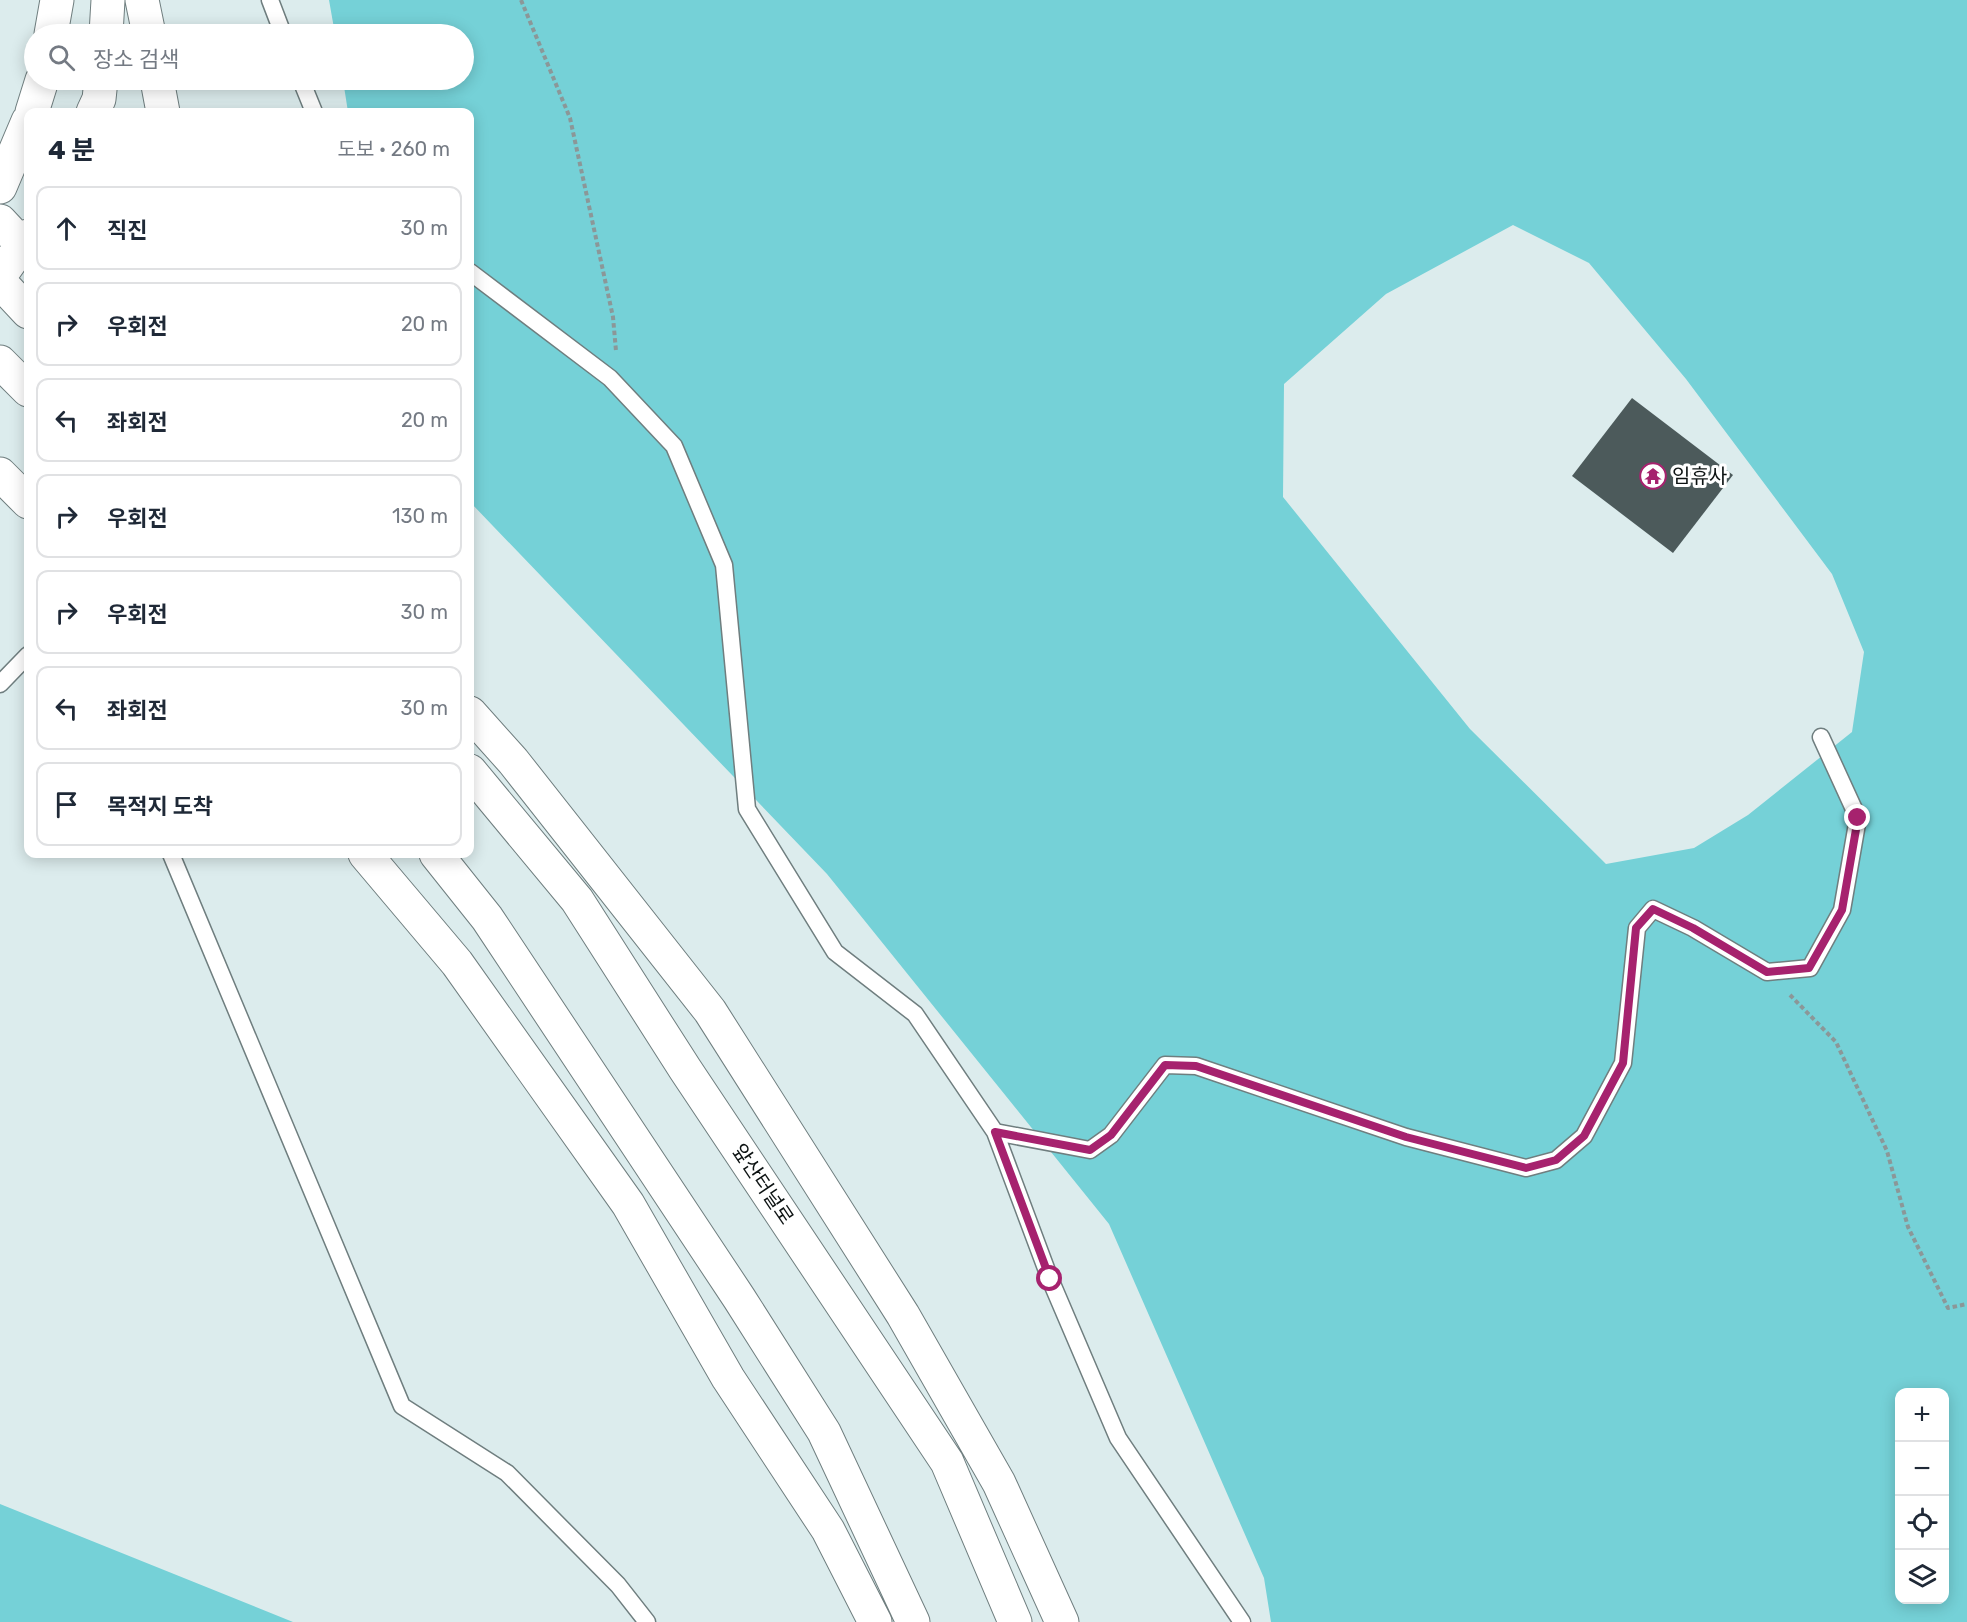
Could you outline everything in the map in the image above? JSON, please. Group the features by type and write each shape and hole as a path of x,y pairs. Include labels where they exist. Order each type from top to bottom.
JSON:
{"highway":[{"path":"53,24 57,0"},
{"path":"107,24 108,0"},
{"path":"142,0 147,24"},
{"path":"33,108 39,90"},
{"path":"95,108 100,90"},
{"path":"160,90 163,108"},
{"path":"0,188 24,131"},
{"path":"0,221 24,241"},
{"path":"0,276 24,248"},
{"path":"0,282 24,308"},
{"path":"0,362 24,386"},
{"path":"0,474 24,498"},
{"path":"474,717 513,761 710,1011 903,1315 999,1483 1062,1622"},
{"name":"앞산터널로","path":"474,776 577,900 685,1069 947,1462 1015,1622"},
{"path":"368,858 457,963 628,1204 728,1378 828,1530 874,1622"},
{"path":"439,858 487,918 739,1298 824,1432 913,1622"}],"lane":[{"path":"270,0 279,24"},
{"path":"305,90 312,108"},
{"path":"474,275 610,378 674,446 724,565 747,809 835,952 915,1014 995,1132 1050,1279 1118,1438 1242,1622"},
{"path":"0,684 24,659"},
{"path":"995,1132 1090,1150 1111,1135 1165,1065 1196,1066 1406,1137 1526,1168 1556,1160 1584,1136 1623,1063 1636,928 1653,909 1693,928 1767,972 1809,968 1842,910 1858,818 1821,737"},
{"path":"173,858 402,1406 507,1473 618,1585 647,1622"}],"path":[{"path":"521,0 570,118 613,317 619,388"},
{"path":"1767,972 1836,1042 1887,1151 1908,1227 1948,1308 1967,1304"}],"shaded area":[{"path":"329,0 1967,0 1967,1622 1271,1622 1264,1578 1109,1224 827,874 474,506 474,108 347,108 345,90 474,90 474,24 333,24","holes":["1513,225 1589,263 1686,379 1832,574 1864,652 1852,732 1748,815 1694,848 1606,864 1470,729 1283,497 1284,384 1386,294"]},
{"path":"0,1504 293,1622 0,1622"}],"building":[{"name":"임휴사","path":"1632,398 1733,475 1673,553 1572,476"}],"place":[{"name":"임휴사","path":"1653,476"}],"route":[{"path":"1050,1279 995,1132 1090,1150 1111,1135 1165,1065 1196,1066 1406,1137 1526,1168 1556,1160 1584,1136 1623,1063 1636,928 1653,909 1693,928 1767,972 1809,968 1842,910 1858,818"}]}
